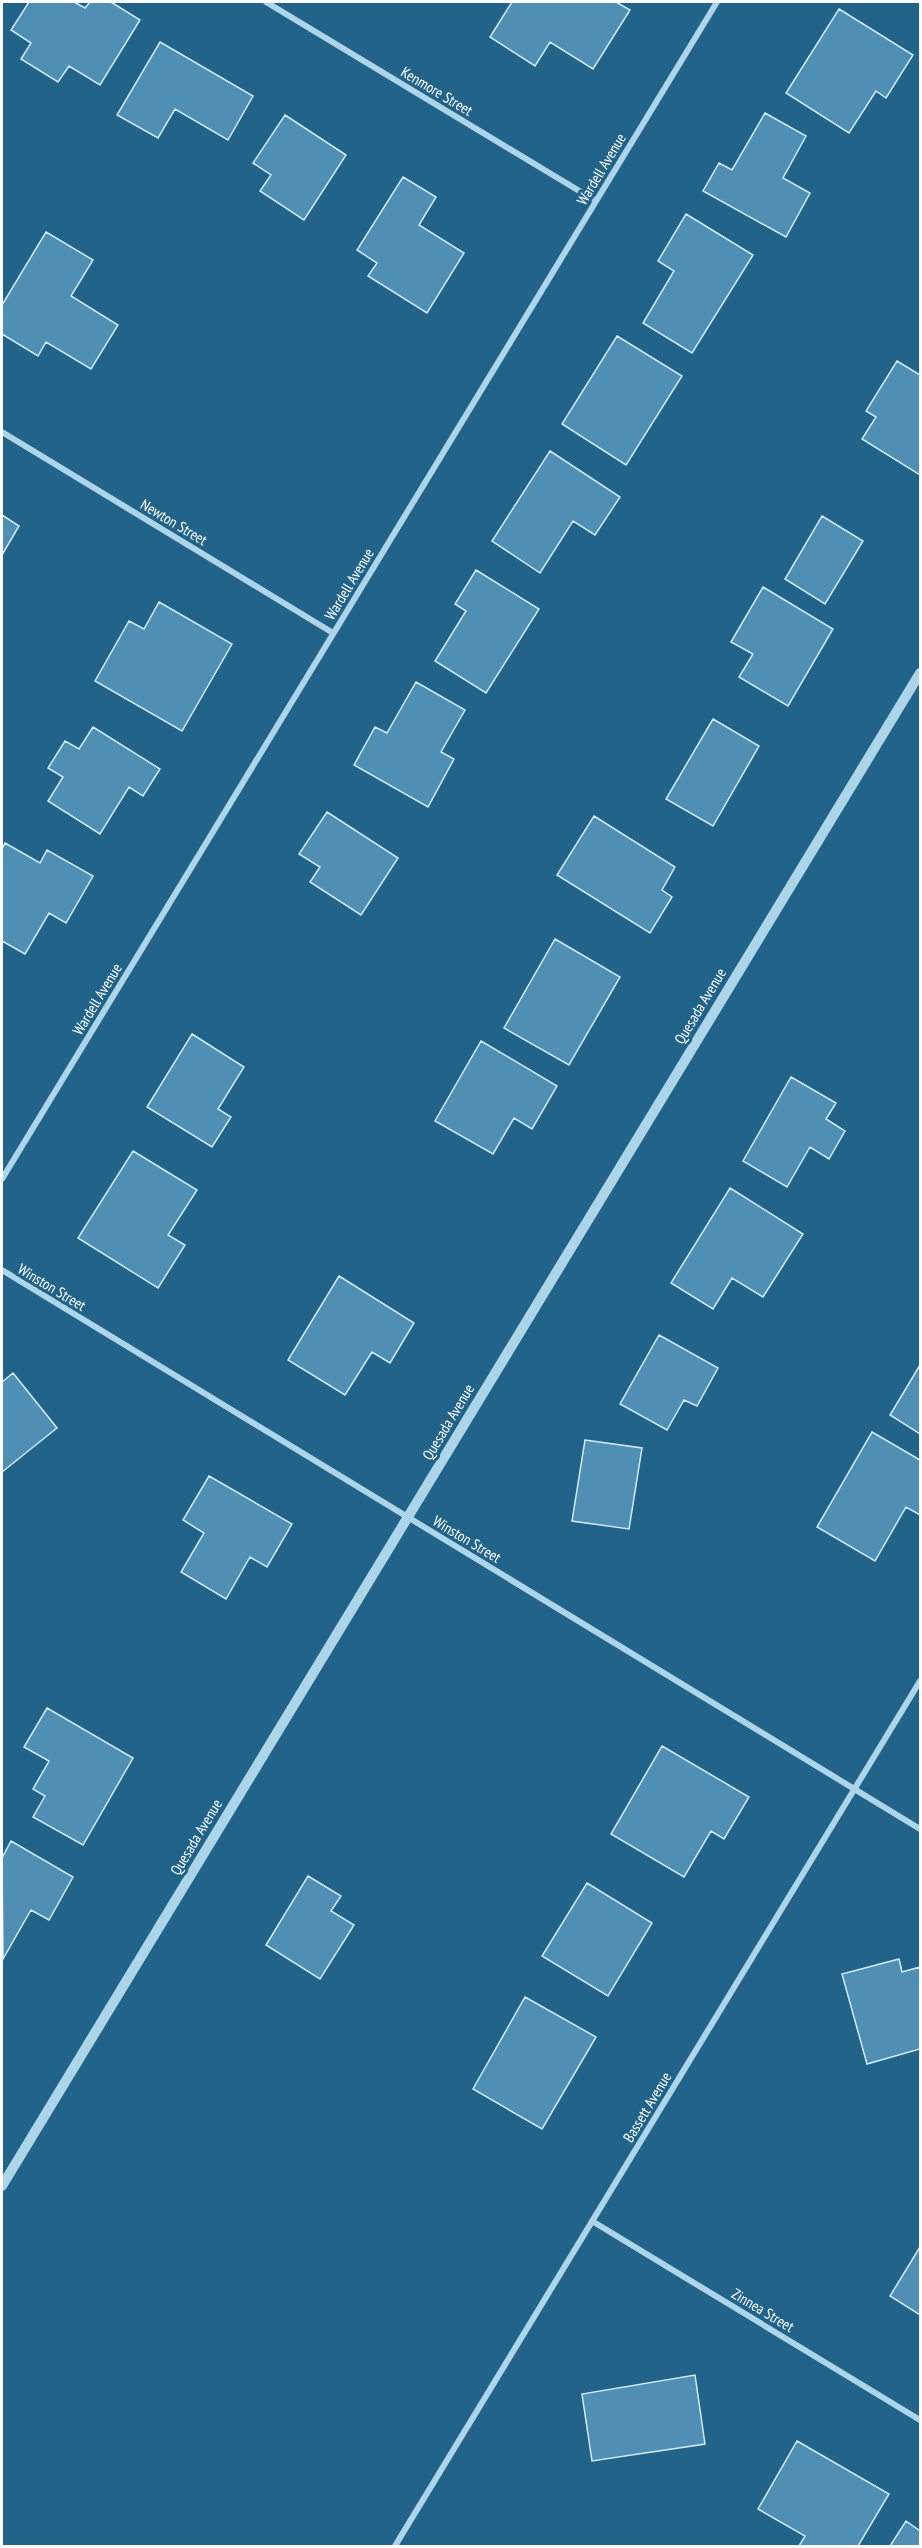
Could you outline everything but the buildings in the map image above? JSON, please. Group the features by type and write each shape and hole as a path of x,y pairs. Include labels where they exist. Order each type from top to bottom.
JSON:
{"street":[{"name":"Kenmore Street","path":"266,2 596,201"},
{"name":"Wardell Avenue","path":"2,1179 717,2"},
{"name":"Newton Street","path":"2,432 333,633"},
{"name":"Quesada Avenue","path":"2,2186 921,673"},
{"name":"Winston Street","path":"2,1270 921,1829"},
{"name":"Bassett Avenue","path":"395,2547 921,1681"},
{"name":"Zinnea Street","path":"592,2221 921,2420"}]}
